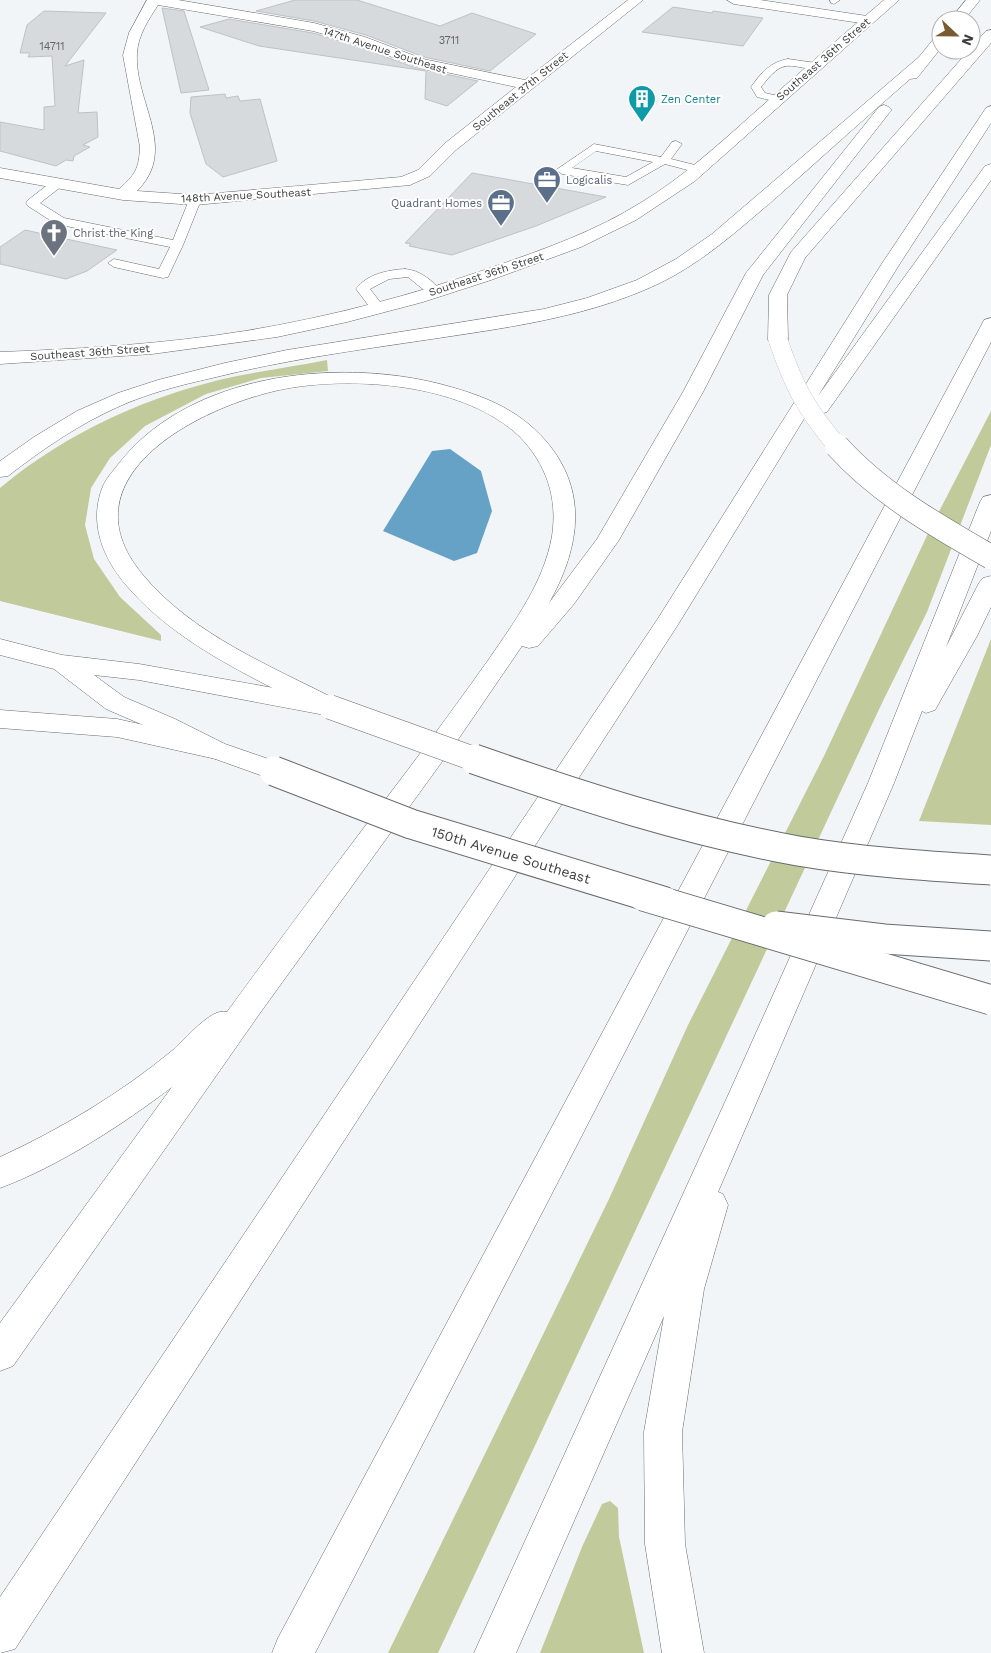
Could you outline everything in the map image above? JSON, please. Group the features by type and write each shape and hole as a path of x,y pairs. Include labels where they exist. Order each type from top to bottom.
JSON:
{"main road":[{"name":"147th Avenue Southeast","path":"155,0 314,27 360,40 434,66 527,85"},
{"path":"123,195 144,172 148,162 147,146 130,56 135,36 155,0"},
{"name":"Southeast 37th Street","path":"404,182 424,173 450,147 636,0"},
{"path":"734,0 867,20"},
{"name":"Southeast 36th Street","path":"0,358 89,353 243,337 377,308 484,277 542,256 600,231 664,196 700,169 867,20 892,0"},
{"path":"965,10 973,0"},
{"path":"991,34 797,256 778,295 778,340 789,373 802,400 835,443 885,488 954,536 991,557"},
{"path":"470,706 566,599 608,540 693,392 740,298 756,273 931,51"},
{"path":"0,471 38,443 79,419 116,401 166,384 221,369 297,354 519,319 571,308 642,284 668,272 715,240 923,60"},
{"path":"0,1634 667,623 890,265 991,111"},
{"path":"667,623 991,169"},
{"name":"148th Avenue Southeast","path":"0,173 123,195 195,200 404,182"},
{"path":"293,1653 991,324"},
{"path":"0,1352 284,956 470,706 527,621 549,582 561,546 565,516 562,487 553,467 537,441 510,418 480,402 446,390 406,380 317,379 261,387 233,395 192,413 154,438 132,459 112,488 108,513 109,537 120,560 137,584 168,613 223,651 330,706"},
{"path":"495,1653 746,1091 881,783 991,502"},
{"path":"881,783 988,592"},
{"name":"150th Avenue Southeast","path":"0,647 62,663 139,672 330,706 467,758 679,824 775,846 832,856 897,864 991,870"},
{"name":"150th Avenue Southeast","path":"62,663 115,703 166,725 216,750 411,824 643,896 766,924 852,937 924,944 991,946"},
{"path":"0,718 117,728 216,750"},
{"path":"643,896 991,1000"},
{"path":"0,1173 100,1120 159,1078 210,1036 284,956"},
{"path":"683,1653 665,1544 663,1432 686,1289 746,1091"},
{"path":"665,1544 700,1653"}],"lane":[{"path":"778,99 760,95 756,87 781,62 788,61 816,66"},
{"path":"676,144 664,160 628,182 562,170 594,148 664,160 700,169"},
{"path":"58,183 32,203 60,221 177,245"},
{"path":"114,263 163,274 195,200"},
{"path":"377,308 363,289 371,281 408,273 416,276 435,292"}],"green space":[{"path":"327,360 328,371 261,378 206,394 145,426 110,458 91,488 85,525 94,559 120,597 161,635 161,641 0,601 0,488 26,468 53,449 111,418 173,393 237,376"},
{"path":"991,411 991,445 927,612 882,703 438,1653 388,1653 609,1199 688,1025 824,756 931,527"},
{"path":"991,639 991,825 919,821"},
{"path":"610,1501 618,1508 619,1537 644,1653 540,1653 582,1547 602,1504"}],"water":[{"path":"450,449 481,471 492,511 477,553 454,561 383,531 432,451"}],"building":[{"path":"295,0 357,0 440,26 472,13 536,34 490,71 424,57 366,35 314,21 256,11"},
{"path":"673,7 763,18 743,46 642,32"},
{"path":"162,8 184,11 209,90 181,93"},
{"path":"44,11 106,13 65,66 84,60 78,113 97,112 98,137 83,145 90,147 74,156 73,161 66,160 56,166 0,151 0,122 44,130 44,107 55,106 52,56 28,57 30,53 20,53 27,25"},
{"path":"229,19 313,33 354,45 413,67 478,81 447,106 425,99 426,71 259,46 200,27"},
{"path":"225,94 226,98 238,96 240,101 260,99 277,161 223,177 206,164 190,113 191,97"},
{"path":"472,173 606,197 536,226 452,255 409,246 411,244 405,243"},
{"name":"Christ the King","path":"25,230 117,250 87,271 66,279 0,264 0,247"}],"place":[{"name":"Zen Center","path":"642,123"},
{"name":"Logicalis","path":"547,204"},
{"name":"Quadrant Homes","path":"501,227"},
{"name":"Christ the King","path":"54,257"}]}
